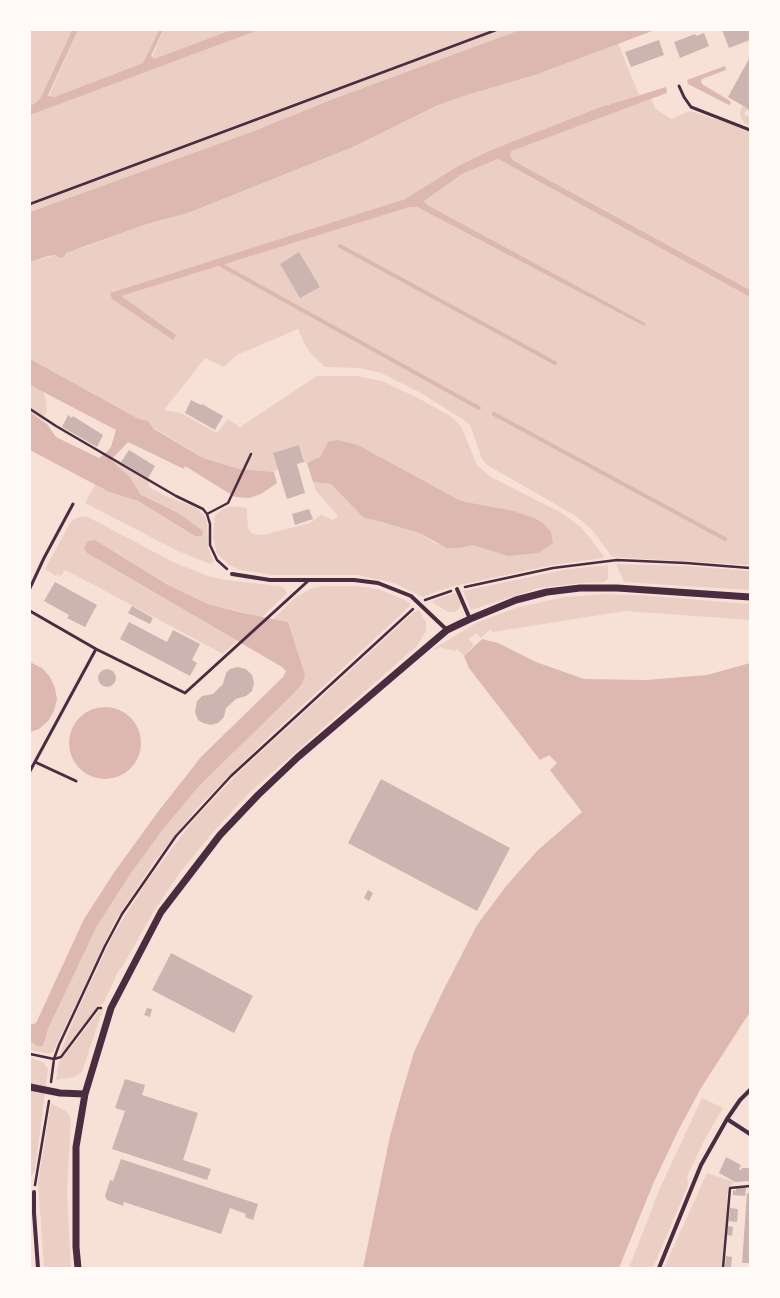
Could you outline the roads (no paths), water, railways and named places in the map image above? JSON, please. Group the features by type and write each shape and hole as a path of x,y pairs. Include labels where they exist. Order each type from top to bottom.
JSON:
{"street":[{"path":"232,574 270,580 354,580 378,583 402,591 420,603 447,630"},
{"path":"78,1268 76,1239 76,1147 84,1094 111,1008 161,912 220,835 258,795 298,757 447,630 516,600 546,592 580,588 617,588 750,597"},
{"path":"457,589 470,619"},
{"path":"30,1087 60,1093 84,1094"},
{"path":"659,1268 701,1165 727,1119 740,1100 750,1090"},
{"path":"727,1119 750,1134"},
{"path":"34,1192 38,1268"}],"lane":[{"path":"679,86 691,107 750,130"},
{"path":"30,588 44,558 73,504"},
{"path":"30,611 96,649 186,693 308,581"},
{"path":"30,771 96,649"},
{"path":"35,762 76,780"}],"waterway":[{"path":"340,246 555,363"},
{"path":"221,265 479,408"},
{"path":"494,414 725,539"}]}
